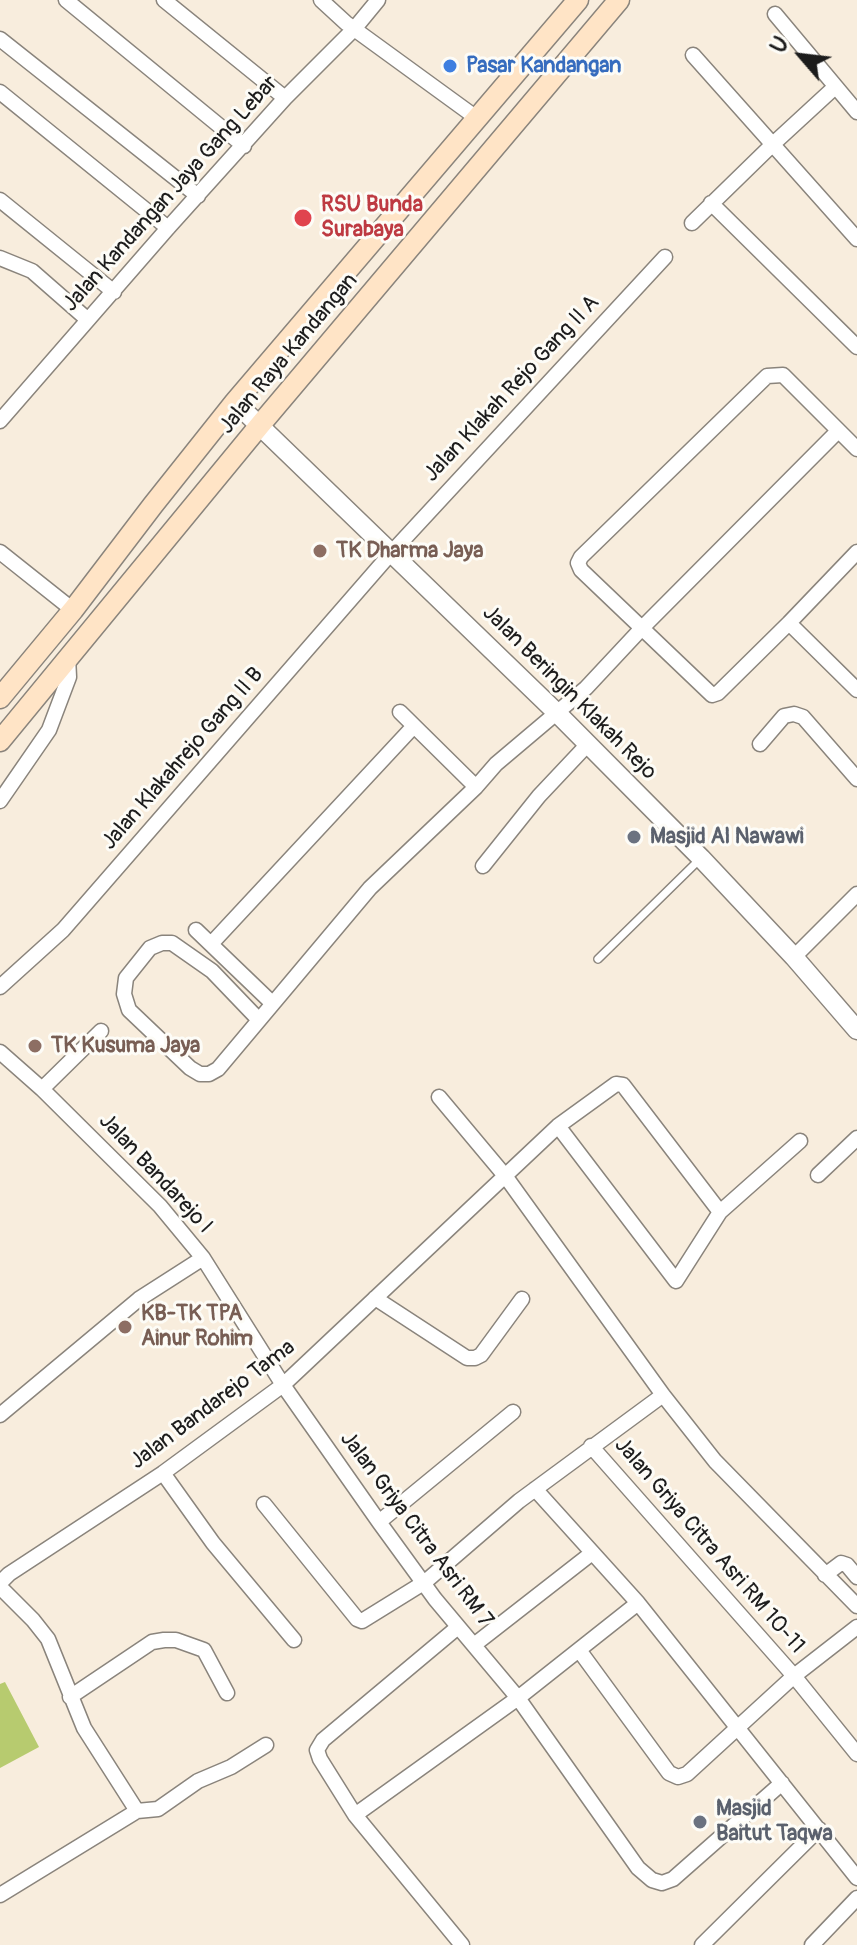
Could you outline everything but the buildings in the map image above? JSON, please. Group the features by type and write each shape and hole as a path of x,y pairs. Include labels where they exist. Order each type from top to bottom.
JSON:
{"main road":[{"name":"Jalan Raya Kandangan","path":"0,698 73,610 235,402 578,0"},
{"name":"Jalan Raya Kandangan","path":"0,741 260,425 619,0"}],"street":[{"path":"66,0 244,146"},
{"path":"164,0 285,98"},
{"path":"321,0 478,119"},
{"name":"Jalan Kandangan Jaya Gang Lebar","path":"0,421 168,228 378,0"},
{"path":"775,14 857,112"},
{"path":"0,39 198,196"},
{"path":"693,55 857,239"},
{"path":"692,223 835,87"},
{"path":"0,92 168,228"},
{"path":"0,200 114,292"},
{"path":"711,203 857,347"},
{"name":"Jalan Klakah Rejo Gang II A","path":"392,552 665,257"},
{"path":"0,258 32,271 88,320"},
{"path":"857,449 783,375 767,376 578,563 581,570 712,695 718,693 789,623 857,552"},
{"name":"Jalan Beringin Klakah Rejo","path":"235,402 557,713 701,858 857,1030"},
{"path":"259,1020 212,971 172,943 150,948 126,978 124,994 129,1010 190,1068 200,1074 209,1074 218,1069 370,888 496,764 586,688 838,431"},
{"path":"0,552 73,610"},
{"name":"Jalan Klakahrejo Gang II B","path":"0,987 63,930 392,552"},
{"path":"789,623 857,689"},
{"path":"0,801 49,730 69,677 68,657"},
{"path":"400,712 476,787"},
{"path":"760,744 784,716 803,717 857,779"},
{"path":"211,944 413,727"},
{"path":"483,866 539,796 588,744"},
{"path":"794,957 857,894"},
{"path":"196,930 272,1003"},
{"path":"42,1089 101,1031"},
{"name":"Jalan Bandarejo I","path":"0,1052 42,1089 160,1206 203,1258 283,1385"},
{"name":"Jalan Bandarejo Tama","path":"2,1577 163,1473 283,1385 558,1126 616,1084 621,1084 720,1212"},
{"path":"439,1097 506,1177 663,1395 715,1461 857,1606"},
{"path":"558,1126 674,1281 720,1212 800,1141"},
{"path":"818,1175 857,1138"},
{"path":"0,1415 139,1299 203,1258"},
{"path":"375,1298 467,1358 481,1355 522,1299"},
{"name":"Jalan Griya Citra Asri RM 7","path":"283,1385 379,1522 458,1627 518,1698 638,1868 652,1880 662,1883 673,1879 782,1783"},
{"path":"264,1504 359,1621 425,1582 535,1489 663,1395"},
{"path":"379,1522 513,1412"},
{"name":"Jalan Griya Citra Asri RM 10-11","path":"591,1446 794,1676 857,1754"},
{"path":"163,1473 213,1543 294,1640"},
{"path":"535,1489 638,1603 857,1878"},
{"path":"474,1645 592,1553"},
{"path":"825,1575 841,1563 847,1565 857,1577"},
{"path":"2,1577 48,1639 84,1728 137,1811"},
{"path":"355,1815 518,1698 638,1603"},
{"path":"458,1627 323,1740 317,1750 355,1815 462,1945"},
{"path":"579,1650 669,1773 678,1777 687,1774 794,1676 857,1627"},
{"path":"70,1697 152,1642 164,1640 176,1640 204,1650 227,1693"},
{"path":"0,1895 137,1811 158,1809 198,1781 231,1767 266,1745"},
{"path":"702,1945 819,1829"},
{"path":"812,1945 857,1898"}],"lane":[{"path":"598,959 701,858"}],"green space":[{"path":"5,1682 39,1747 0,1768 0,1684"}],"place":[{"name":"Pasar Kandangan","path":"450,66"},
{"name":"RSU Bunda Surabaya","path":"303,218"},
{"name":"TK Dharma Jaya","path":"320,551"},
{"name":"Masjid Al Nawawi","path":"634,837"},
{"name":"TK Kusuma Jaya","path":"35,1046"},
{"name":"KB-TK TPA Ainur Rohim","path":"125,1327"},
{"name":"Masjid Baitut Taqwa","path":"700,1822"}]}
